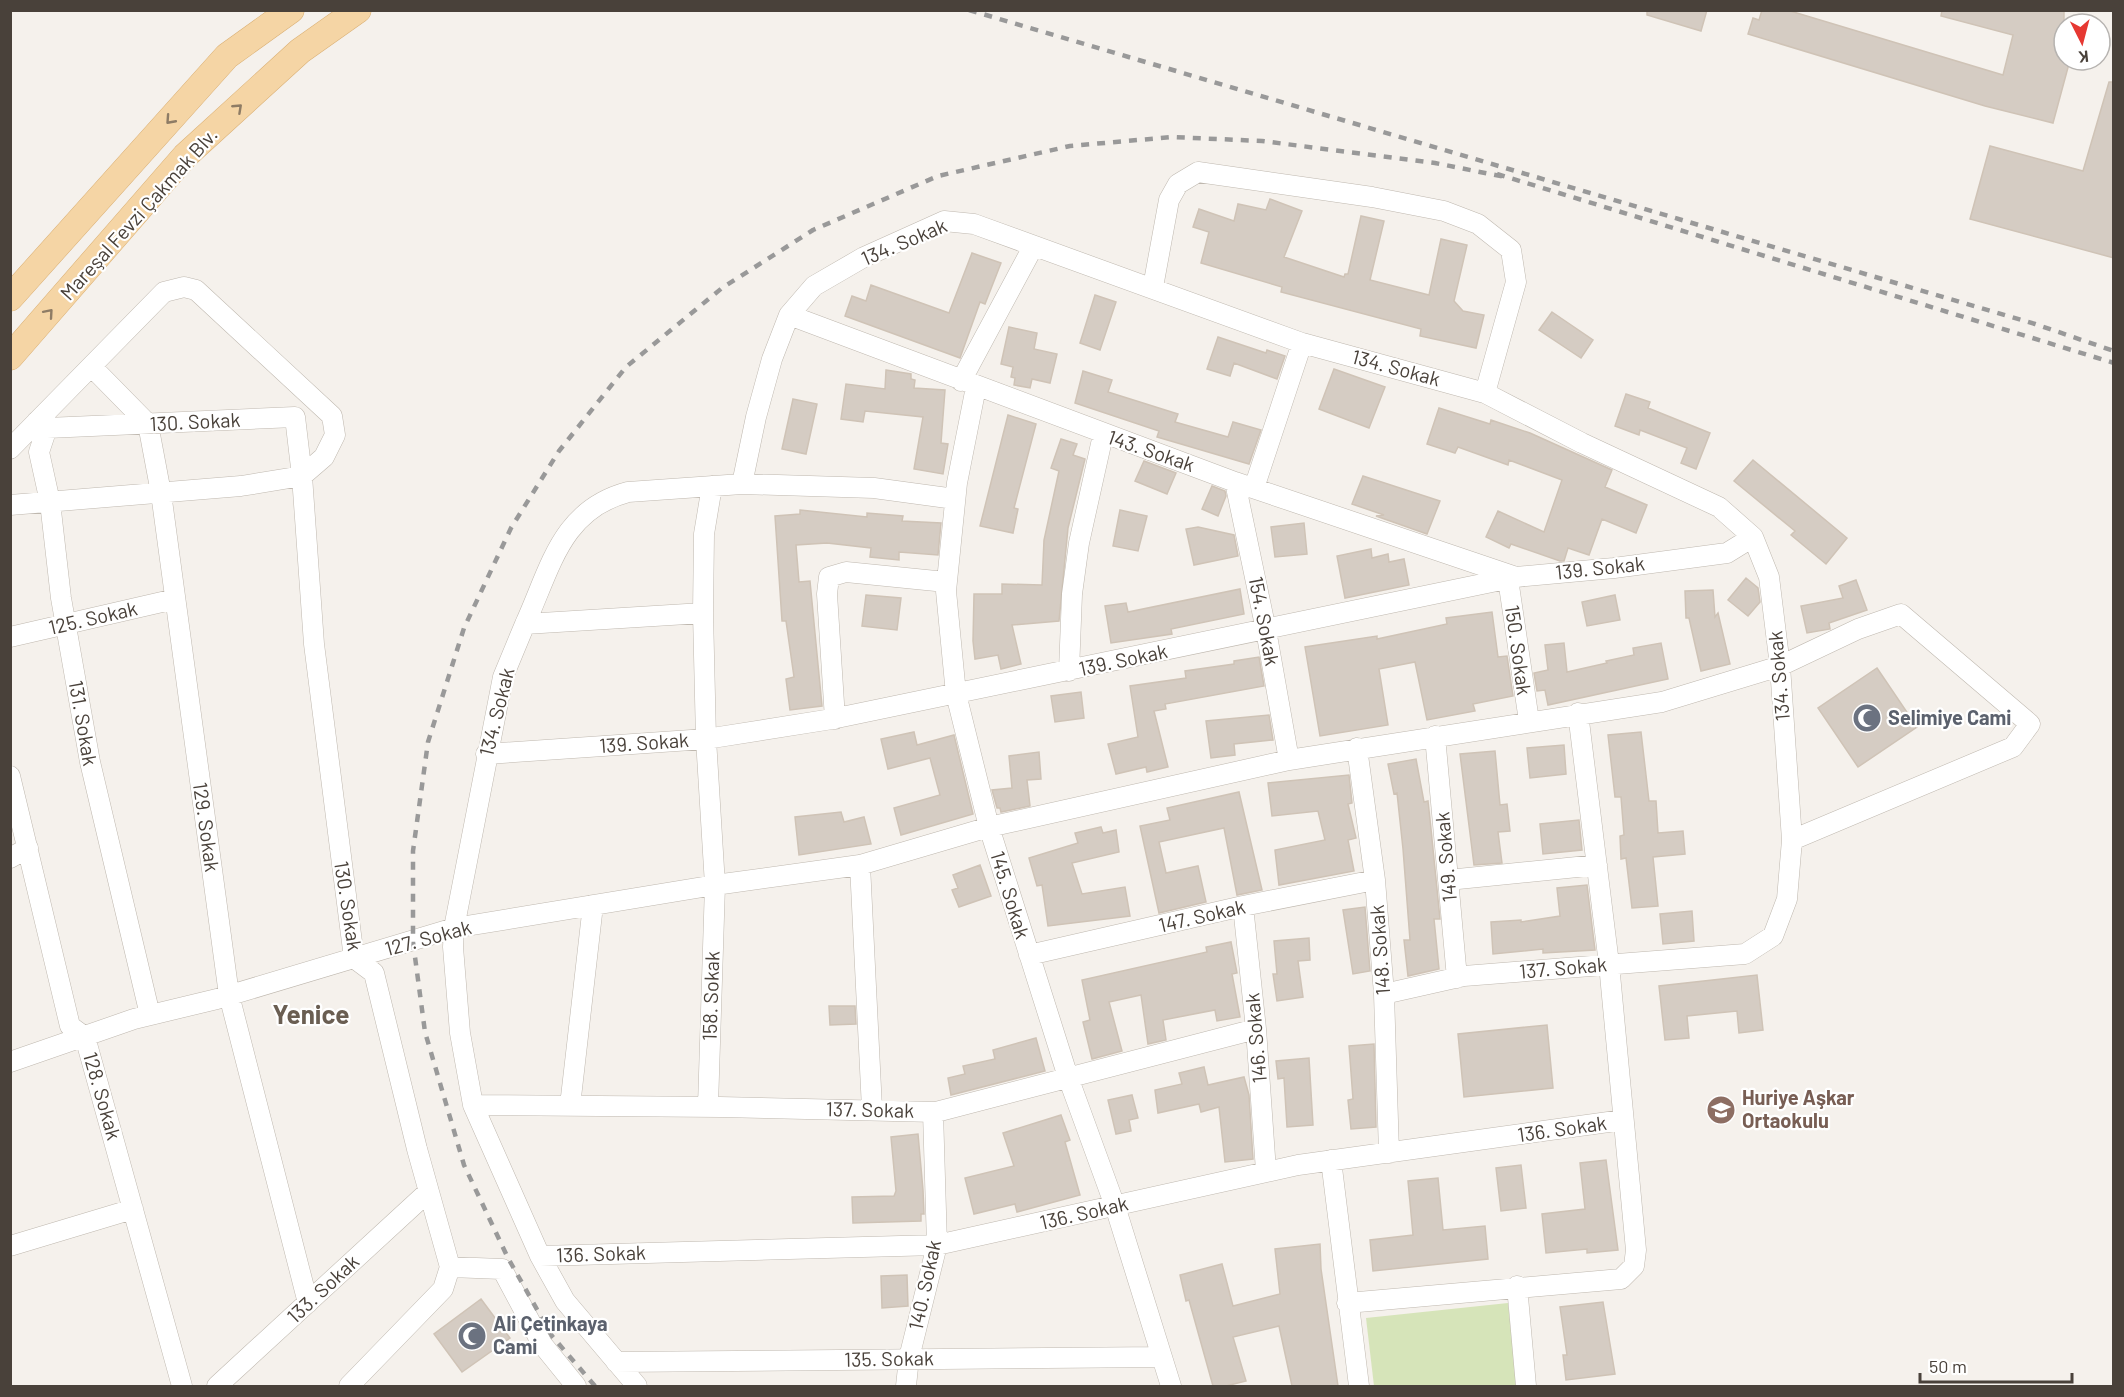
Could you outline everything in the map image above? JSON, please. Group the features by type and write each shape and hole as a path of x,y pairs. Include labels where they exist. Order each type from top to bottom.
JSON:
{"main road":[{"name":"Mareşal Fevzi Çakmak Blv.","path":"10,298 226,56 291,10"},
{"name":"Mareşal Fevzi Çakmak Blv.","path":"10,357 185,156 300,51 358,10"}],"street":[{"path":"1153,287 1168,200 1178,184 1198,172 1372,197 1444,211 1478,224 1511,250 1516,282 1485,393"},
{"name":"134. Sokak","path":"742,484 756,417 772,359 789,315 814,286 864,257 944,221 954,220 974,224 1033,247 1153,287 1302,343 1485,393 1582,443 1719,507 1753,537 1769,577 1780,666 1792,840 1787,899 1773,936 1745,954"},
{"name":"145. Sokak","path":"1033,247 968,384 946,582 956,694 989,827 1068,1077 1115,1206 1171,1386"},
{"path":"10,449 42,425 92,367 164,291 184,287 196,290 332,416 335,435 324,456 302,476 241,486 10,505"},
{"name":"143. Sokak","path":"789,315 1104,435 1512,578"},
{"path":"1244,485 1302,343"},
{"path":"92,367 148,424"},
{"path":"295,417 332,416"},
{"name":"130. Sokak","path":"42,425 148,424 295,417 302,476 314,644 354,958 374,973 450,1268"},
{"name":"129. Sokak","path":"148,424 161,493 229,995 308,1303"},
{"name":"131. Sokak","path":"42,425 39,452 50,502 66,624 90,762 150,1015"},
{"path":"1069,671 1072,594 1079,543 1104,435"},
{"name":"134. Sokak","path":"637,1386 565,1301 540,1256 473,1106 460,1033 453,947 454,928 462,897 486,754 503,677 567,532 585,512 611,497 628,492 742,484 874,488 955,499"},
{"name":"154. Sokak","path":"1244,485 1288,760"},
{"path":"525,624 703,613 704,534 712,486"},
{"name":"139. Sokak","path":"486,754 706,739 835,719 1512,578 1614,568 1727,553 1753,537"},
{"path":"835,719 827,594 829,577 846,572 946,582"},
{"name":"150. Sokak","path":"1512,578 1529,721"},
{"name":"125. Sokak","path":"10,637 175,599"},
{"name":"158. Sokak","path":"703,613 706,739 714,885 708,1107"},
{"name":"127. Sokak","path":"10,1062 150,1015 229,995 454,928 714,885 860,866 989,827 1288,760 1578,713 1662,702 1780,666 1858,629 1901,614 2030,724 2013,747 1792,840"},
{"path":"1347,1303 1516,1286 1621,1279 1634,1266 1636,1250 1609,964 1578,713"},
{"name":"149. Sokak","path":"1435,736 1457,978"},
{"name":"148. Sokak","path":"1357,748 1376,880 1384,994 1389,1153"},
{"name":"128. Sokak","path":"10,776 19,853 70,1026 85,1037 182,1386"},
{"path":"1448,880 1597,865"},
{"path":"860,866 872,1109"},
{"name":"147. Sokak","path":"1029,955 1243,906 1376,880"},
{"path":"570,1106 593,905"},
{"name":"146. Sokak","path":"1243,906 1256,1029 1266,1171"},
{"name":"137. Sokak","path":"1384,994 1457,978 1745,954"},
{"name":"137. Sokak","path":"473,1106 872,1109 933,1112 1256,1029"},
{"name":"140. Sokak","path":"906,1386 909,1358 937,1245 933,1112"},
{"name":"136. Sokak","path":"540,1256 937,1245 1266,1171 1623,1120"},
{"path":"1331,1160 1359,1386"},
{"name":"133. Sokak","path":"218,1386 429,1191"},
{"path":"10,1246 133,1209"},
{"path":"349,1386 443,1289 450,1268 502,1269 542,1344 576,1386"},
{"path":"1516,1286 1526,1386"},
{"name":"135. Sokak","path":"616,1362 1162,1357"}],"green space":[{"path":"1508,1303 1517,1386 1374,1386 1366,1318"}],"building":[{"path":"1647,10 1707,10 1701,31 1647,15"},
{"path":"1762,10 1787,10 2003,75 2013,35 1941,16 1942,10 2064,10 2064,12 2052,12 2052,72 2067,72 2053,123 1985,106 1748,34 1753,18 1759,20"},
{"path":"2109,82 2114,82 2114,258 1970,219 1990,146 2083,171"},
{"path":"1270,199 1302,211 1284,257 1344,277 1348,274 1361,216 1384,221 1370,280 1429,295 1441,239 1467,245 1454,301 1463,311 1484,315 1476,348 1420,336 1421,329 1281,292 1282,287 1201,263 1209,232 1193,227 1199,209 1234,221 1238,204 1266,210"},
{"path":"972,253 1001,263 985,304 980,302 960,358 845,316 852,296 866,301 871,285 949,313"},
{"path":"1095,295 1116,302 1100,350 1080,343"},
{"path":"1552,312 1593,340 1581,358 1539,330"},
{"path":"1009,327 1037,333 1034,349 1057,354 1050,383 1032,379 1030,388 1014,385 1015,378 1011,377 1013,367 1001,364"},
{"path":"1218,337 1266,353 1267,350 1285,356 1277,379 1234,363 1230,376 1207,369"},
{"path":"1334,369 1385,387 1369,428 1319,409"},
{"path":"886,370 911,374 911,379 915,380 914,388 945,390 941,443 948,444 943,474 914,469 923,417 865,411 863,422 841,419 846,384 885,389"},
{"path":"1083,371 1112,380 1108,392 1178,414 1175,422 1228,437 1233,422 1261,430 1249,464 1157,437 1159,431 1075,403"},
{"path":"1626,394 1650,402 1648,408 1710,433 1696,469 1681,463 1687,448 1640,430 1639,435 1615,426"},
{"path":"793,399 817,404 806,454 782,449"},
{"path":"1439,408 1490,424 1491,420 1530,433 1612,470 1605,487 1647,505 1636,533 1602,519 1589,555 1568,548 1564,561 1511,544 1509,548 1486,537 1498,511 1544,532 1562,480 1509,460 1508,465 1458,447 1455,453 1427,444"},
{"path":"1008,415 1036,424 1014,508 1018,509 1013,533 980,526"},
{"path":"1061,439 1077,444 1073,455 1085,459 1068,528 1059,621 1012,625 1021,664 1001,669 998,655 975,659 974,594 1002,594 1002,584 1042,585 1044,540 1059,471 1051,468"},
{"path":"1753,460 1847,538 1826,564 1791,535 1795,531 1734,481"},
{"path":"1144,461 1176,473 1167,494 1135,481"},
{"path":"1363,476 1440,501 1427,534 1376,516 1384,515 1352,504"},
{"path":"1212,486 1225,491 1226,496 1218,516 1202,509"},
{"path":"800,510 867,517 867,513 903,516 902,521 941,523 938,555 899,552 899,560 870,557 871,548 827,543 796,545 799,582 810,581 822,706 790,710 786,679 794,677 786,621 782,621 775,516 800,514"},
{"path":"1120,510 1147,516 1138,551 1113,546"},
{"path":"1304,523 1307,554 1275,557 1271,527"},
{"path":"1198,527 1234,535 1238,556 1194,565 1186,529"},
{"path":"1371,549 1372,558 1388,554 1389,562 1404,559 1409,585 1345,598 1337,556"},
{"path":"1746,578 1758,588 1760,602 1748,616 1728,600"},
{"path":"1856,580 1867,610 1829,623 1830,629 1807,633 1801,606 1843,598 1839,586"},
{"path":"1240,589 1244,614 1171,629 1172,634 1111,643 1105,606 1126,603 1128,612"},
{"path":"1713,590 1715,617 1718,613 1730,664 1701,671 1689,618 1686,618 1685,591"},
{"path":"866,595 901,598 897,630 862,626"},
{"path":"1615,595 1620,620 1587,626 1582,602"},
{"path":"1492,612 1498,657 1507,656 1513,696 1473,704 1475,711 1427,720 1415,662 1379,669 1388,725 1320,736 1305,647 1377,636 1377,639 1447,624 1446,618"},
{"path":"1564,643 1567,672 1634,655 1633,648 1661,643 1668,679 1548,705 1545,690 1537,691 1534,673 1548,670 1545,645"},
{"path":"1259,657 1264,686 1165,704 1166,709 1154,711 1168,767 1147,772 1146,767 1116,774 1108,744 1138,737 1130,686 1186,678 1185,671 1234,664 1234,661"},
{"name":"Selimiye Cami","path":"1877,668 1917,727 1858,767 1818,708"},
{"path":"1081,692 1084,718 1055,722 1051,696"},
{"path":"1269,715 1273,740 1234,744 1235,755 1211,758 1206,721"},
{"path":"914,732 917,745 954,735 973,814 901,835 894,808 940,795 930,758 888,769 881,739"},
{"path":"1641,732 1649,801 1656,801 1658,833 1683,831 1685,854 1653,857 1658,906 1632,908 1626,858 1621,859 1620,836 1624,835 1621,797 1615,797 1608,735"},
{"path":"1564,745 1566,774 1530,778 1527,748"},
{"path":"1495,751 1500,805 1507,804 1510,831 1498,832 1502,863 1474,865 1460,754"},
{"path":"1039,752 1041,779 1027,780 1030,806 1001,812 1000,808 997,808 992,790 1012,788 1009,756"},
{"path":"1416,759 1424,802 1428,801 1440,919 1434,919 1439,969 1408,976 1404,940 1410,940 1403,849 1397,793 1394,794 1388,764"},
{"path":"1349,775 1352,803 1348,804 1356,838 1348,840 1354,871 1279,885 1275,850 1325,840 1318,811 1272,816 1268,783"},
{"path":"1239,792 1262,890 1237,895 1224,828 1159,842 1166,873 1198,866 1206,902 1159,913 1140,826 1170,820 1167,808"},
{"path":"841,812 844,822 864,817 871,844 799,855 795,817"},
{"path":"1579,820 1582,850 1543,854 1540,824"},
{"path":"1101,827 1103,833 1116,830 1119,852 1072,863 1082,894 1125,887 1130,916 1048,926 1042,885 1037,886 1029,858 1078,843 1075,833"},
{"path":"980,865 991,896 959,907 952,890 958,888 953,875"},
{"path":"1587,885 1595,950 1543,953 1543,949 1493,954 1491,922 1521,920 1521,922 1560,916 1557,888"},
{"path":"1365,907 1370,971 1353,974 1343,910"},
{"path":"1692,911 1694,941 1663,944 1660,914"},
{"path":"1309,938 1310,960 1298,961 1303,997 1277,1001 1273,974 1277,974 1274,941"},
{"path":"1231,942 1237,973 1232,974 1240,1017 1217,1021 1215,1010 1163,1020 1166,1040 1148,1044 1141,995 1109,1002 1122,1051 1092,1059 1083,1022 1090,1020 1082,980 1207,952 1206,947"},
{"path":"1757,975 1763,1030 1739,1033 1737,1011 1687,1016 1689,1038 1665,1040 1659,986"},
{"path":"829,1006 855,1006 856,1024 830,1025"},
{"path":"1547,1025 1553,1088 1464,1097 1458,1034"},
{"path":"1036,1038 1045,1071 951,1095 948,1078 965,1074 963,1066 995,1059 993,1050"},
{"path":"1374,1044 1376,1127 1351,1129 1348,1100 1353,1099 1349,1046"},
{"path":"1309,1058 1313,1125 1287,1127 1284,1078 1278,1079 1276,1061"},
{"path":"1204,1067 1208,1085 1244,1077 1249,1095 1253,1159 1225,1162 1219,1107 1201,1112 1199,1104 1158,1113 1155,1090 1182,1084 1179,1073"},
{"path":"1132,1095 1138,1118 1129,1120 1131,1131 1116,1134 1108,1100"},
{"path":"1061,1115 1070,1140 1065,1142 1080,1195 1017,1212 1015,1204 974,1214 965,1178 1014,1166 1003,1133"},
{"path":"918,1134 924,1214 921,1214 921,1221 853,1223 852,1197 894,1196 896,1191 891,1137"},
{"path":"1606,1160 1618,1250 1587,1253 1587,1249 1546,1253 1542,1214 1585,1209 1580,1163"},
{"path":"1521,1165 1526,1208 1501,1211 1496,1168"},
{"path":"1438,1178 1443,1230 1485,1226 1488,1259 1373,1271 1370,1240 1413,1235 1408,1181"},
{"path":"1320,1244 1321,1269 1338,1386 1292,1386 1279,1326 1233,1337 1246,1381 1226,1386 1213,1386 1180,1275 1222,1264 1233,1306 1280,1294 1275,1249"},
{"path":"907,1275 908,1306 882,1308 881,1276"},
{"name":"Ali Çetinkaya Cami","path":"481,1299 510,1338 462,1372 434,1334"},
{"path":"1603,1302 1615,1374 1566,1380 1563,1355 1567,1355 1560,1307"}],"railway":[{"path":"969,10 2035,324 2114,351"},
{"path":"595,1386 552,1336 508,1258 464,1165 425,1032 413,942 413,851 428,742 464,628 511,528 559,451 626,367 722,288 813,230 938,176 1070,146 1172,137 1262,141 1435,163 1505,177"},
{"path":"1497,174 2114,363"}],"place":[{"name":"Selimiye Cami","path":"1867,718"},
{"name":"Huriye Aşkar Ortaokulu","path":"1721,1110"},
{"name":"Ali Çetinkaya Cami","path":"472,1336"}],"district":[{"name":"Yenice","path":"311,1015"}]}
